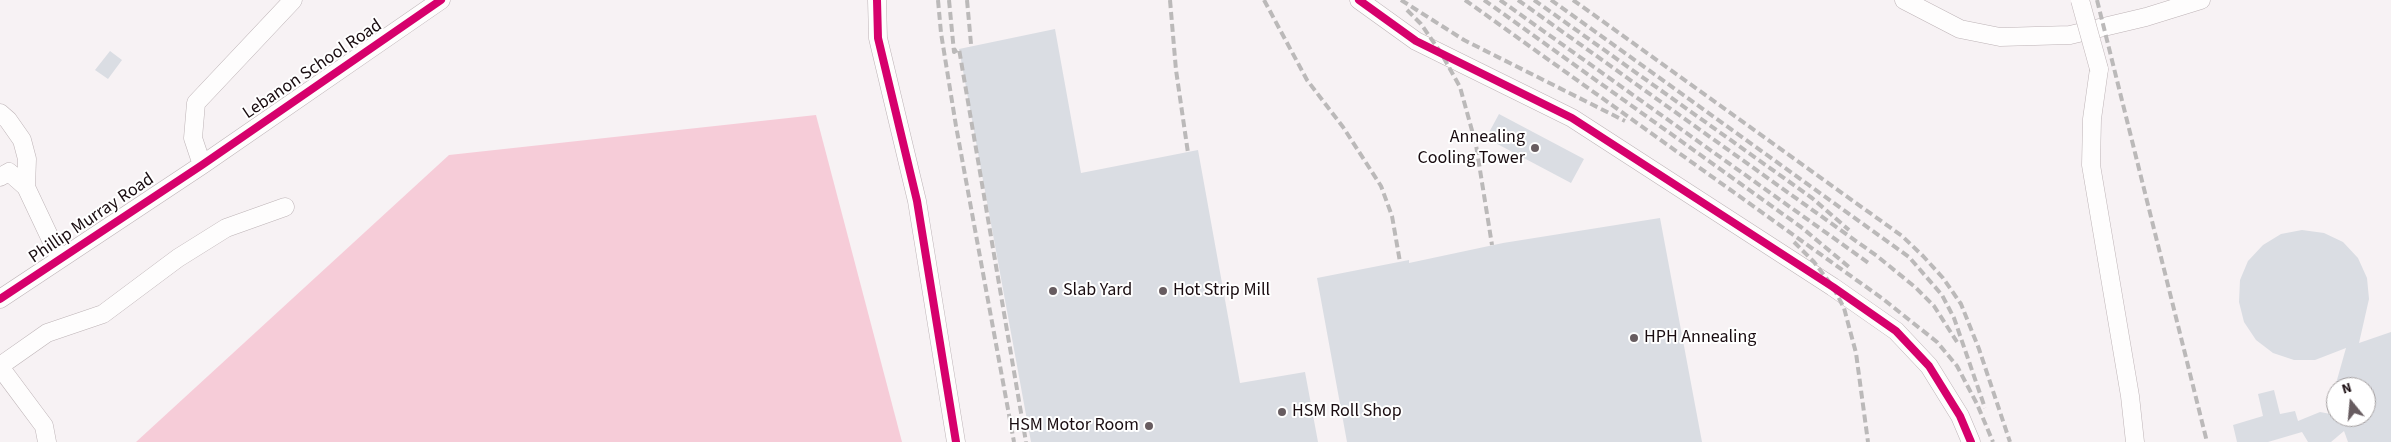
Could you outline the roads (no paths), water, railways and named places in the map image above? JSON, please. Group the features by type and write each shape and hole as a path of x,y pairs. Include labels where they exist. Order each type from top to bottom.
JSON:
{"street":[{"path":"202,164 193,138 196,103 293,0"},
{"name":"Lebanon School Road","path":"202,164 441,0"},
{"path":"877,0 878,38 917,201 956,442"},
{"path":"1359,0 1416,41 1572,118 1896,330 1930,366 1960,416 1971,442"},
{"path":"1904,0 1960,28 2000,37 2070,35 2146,17 2202,0"},
{"path":"2080,0 2098,70 2092,119 2092,165 2130,396 2135,442"},
{"path":"0,113 8,120 22,140 27,159 26,187 60,259"},
{"name":"Phillip Murray Road","path":"0,299 202,164"},
{"path":"3,171 26,187"},
{"path":"47,442 44,426 0,367 47,333 103,314 178,258 226,228 285,206"}],"railway":[{"path":"938,0 941,33 956,126 1014,442"},
{"path":"949,0 954,52 959,49 1026,442"},
{"path":"967,0 971,44"},
{"path":"1170,0 1176,70 1188,153"},
{"path":"1264,0 1307,80 1343,127 1381,186 1392,216 1400,262"},
{"path":"1401,0 1464,40 1625,121"},
{"path":"1465,0 1883,299 1937,342 1957,366 1977,404 1993,442"},
{"path":"1484,0 1801,227 1849,267"},
{"path":"1500,0 1870,264"},
{"path":"1518,0 1877,256 1915,287 1934,306 1957,342"},
{"path":"1534,0 1812,198 1849,230"},
{"path":"1551,0 1909,257 1942,295 1954,318 1985,408"},
{"path":"1573,0 1902,236 1923,256 1943,278 1961,304 1979,349 2010,442"},
{"path":"2097,0 2207,442"},
{"path":"1407,10 1421,24 1441,53 1460,87 1476,145 1492,245"},
{"path":"1794,242 1814,262 1833,287 1844,308 1856,353 1868,442"}],"place":[{"name":"Annealing Cooling Tower","path":"1535,148"},
{"name":"Slab Yard","path":"1053,291"},
{"name":"Hot Strip Mill","path":"1163,291"},
{"name":"HPH Annealing","path":"1634,338"},
{"name":"HSM Roll Shop","path":"1282,412"},
{"name":"HSM Motor Room","path":"1149,426"}]}
